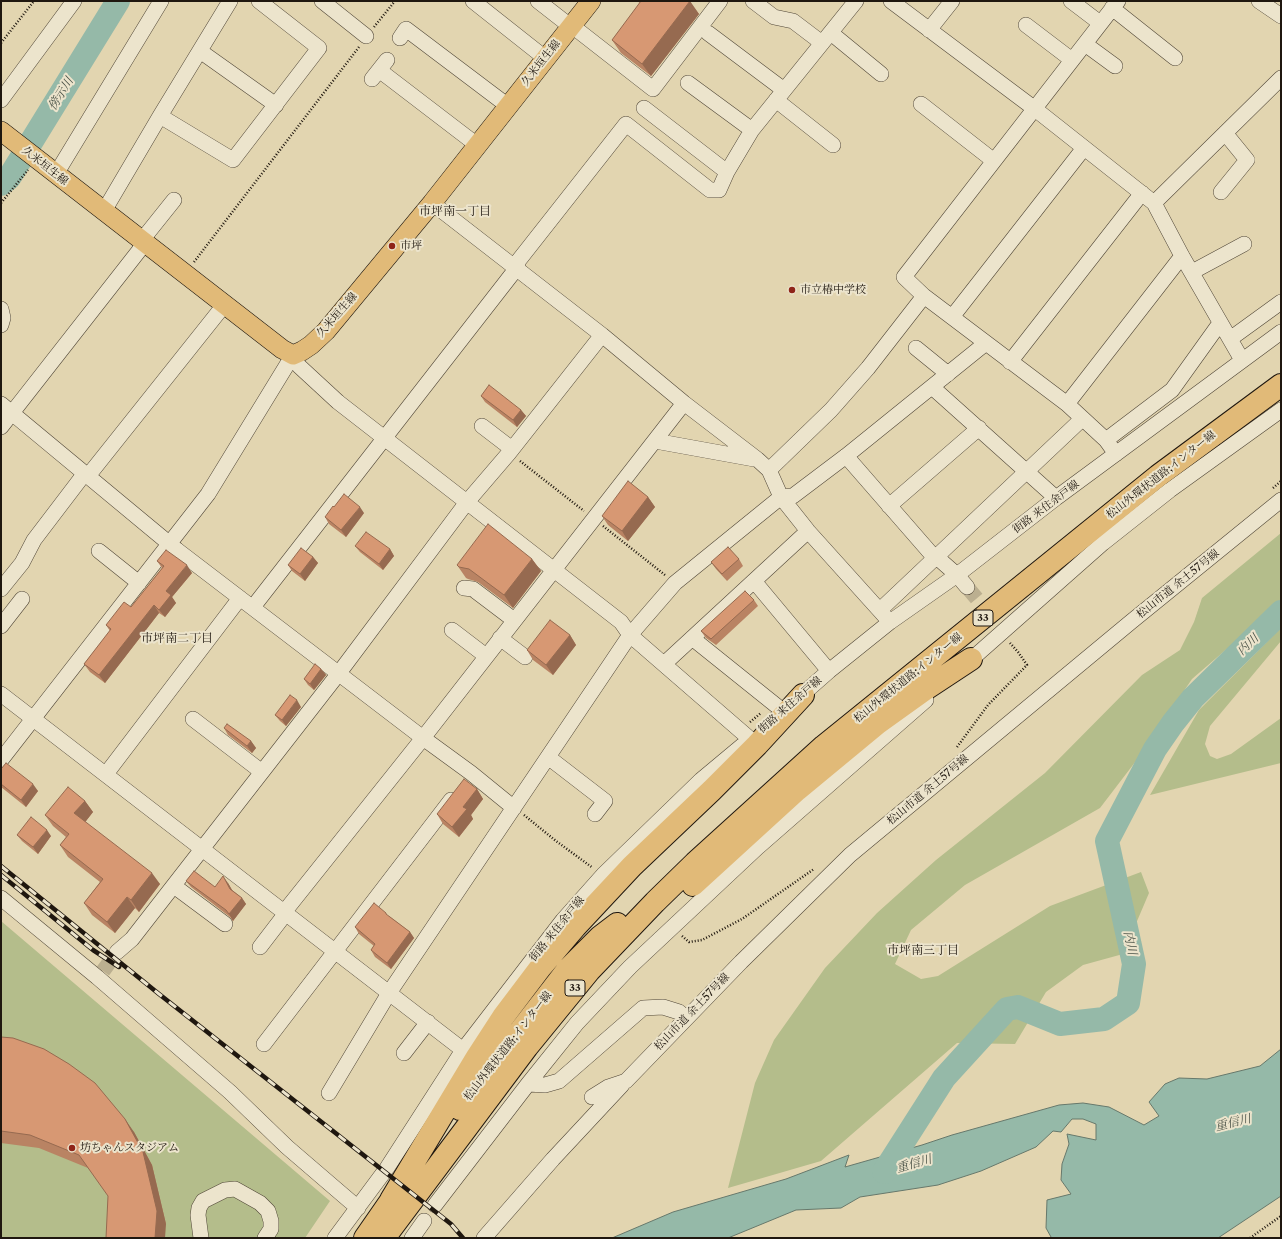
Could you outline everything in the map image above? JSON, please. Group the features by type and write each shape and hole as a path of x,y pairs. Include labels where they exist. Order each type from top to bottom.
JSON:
{"highway":[{"name":"松山外環状道路;インター線","path":"384,1238 527,1047 589,971 655,902 695,863 824,746 1158,476 1281,385"},
{"path":"468,1125 597,976 660,915 797,790 872,728 924,690 971,659"},
{"path":"391,1200 503,1016 540,968 575,927 632,866 757,745 803,694"},
{"name":"松山外環状道路;インター線","path":"365,1238 391,1200 568,969 600,937 695,863"}],"main road":[{"name":"久米垣生線","path":"2,135 30,154 282,349 293,354 302,351 311,345 326,331 432,203 571,26 586,2"}],"street":[{"path":"1,100 74,1"},
{"path":"56,174 160,1"},
{"path":"104,211 230,1"},
{"path":"160,116 233,160 319,48 259,1"},
{"path":"322,1 366,36"},
{"path":"473,1 545,58"},
{"path":"538,1 653,89 720,1"},
{"path":"753,1 774,17 792,21 826,38 881,74"},
{"path":"253,608 516,269 519,260 626,124 710,190 719,190 727,172 752,130 856,1"},
{"path":"891,1 1034,108 1154,203 1182,256 1242,360"},
{"path":"929,30 952,1"},
{"path":"1070,1 1100,23"},
{"path":"1260,1 1281,16"},
{"path":"1116,454 1106,440 1067,404 924,296 904,277 1115,5 1175,58"},
{"path":"1026,25 1072,60"},
{"path":"400,38 406,29 452,72 508,106"},
{"path":"708,33 780,95 833,145"},
{"path":"1085,44 1115,66"},
{"path":"200,51 276,105"},
{"path":"379,70 477,145"},
{"path":"1154,203 1281,78"},
{"path":"688,82 752,130"},
{"path":"921,104 994,161"},
{"path":"644,108 727,172"},
{"path":"1220,192 1247,160 1225,133"},
{"path":"952,317 1084,148"},
{"path":"1010,362 1142,193"},
{"path":"1,427 6,409 144,242 174,200"},
{"path":"432,203 602,335 684,403 757,459 769,470 780,497 808,531 890,622"},
{"path":"1192,272 1244,244"},
{"path":"1067,404 1182,256"},
{"path":"769,470 831,410 868,368 924,296"},
{"path":"1230,339 1281,302"},
{"path":"1,589 22,563 34,540 225,304"},
{"path":"1,310 3,318 1,325"},
{"path":"1106,440 1172,390 1220,323"},
{"name":"街路 来住余戸線","path":"335,1238 385,1170 463,1050 563,920 603,875 701,780 829,671 890,622 957,575 1056,498 1281,332"},
{"path":"117,952 132,939 174,886 339,673 467,502 512,449 602,335"},
{"path":"329,1093 389,992 630,635 675,583 780,497 793,496 846,456 986,343"},
{"path":"916,348 948,374"},
{"path":"1,760 208,494 293,354 300,366 338,402 621,622 630,635 750,739"},
{"path":"932,387 1056,498"},
{"path":"260,947 684,403"},
{"path":"6,409 177,550 471,773 514,808"},
{"path":"435,1206 528,1084 577,1023 635,962 758,847 851,766 1002,630 1109,538 1170,490 1281,410"},
{"path":"880,610 934,557 1082,419"},
{"path":"482,426 512,449"},
{"path":"889,506 979,428"},
{"path":"654,440 757,459"},
{"path":"846,456 934,557 940,560 957,575 967,587"},
{"name":"松山市道 余土57号線","path":"592,1096 608,1088 626,1082 741,962 850,855 1120,631 1281,500"},
{"path":"664,664 808,531"},
{"path":"99,552 139,583"},
{"path":"754,581 829,671"},
{"path":"464,588 473,589 514,620"},
{"path":"106,774 240,598"},
{"path":"1,626 22,599"},
{"path":"452,630 486,656"},
{"path":"500,638 525,657"},
{"path":"692,638 783,711"},
{"path":"1,694 203,848 463,1050"},
{"path":"193,719 262,772"},
{"path":"548,757 605,801 596,814"},
{"path":"264,1044 471,773"},
{"path":"174,886 224,924"},
{"path":"1,898 100,974 230,1092 286,1147 358,1208"},
{"path":"528,1084 545,1086 559,1081 643,1008 663,1007 679,1012 686,1018"},
{"path":"404,1053 428,1022"},
{"path":"484,1238 553,1159 626,1082"},
{"path":"201,1238 198,1215 199,1208 203,1201 225,1190 235,1189 260,1203 268,1211 271,1221 271,1229 265,1238"},
{"path":"412,1238 424,1220"}],"path":[{"path":"1,43 34,1"},
{"path":"185,274 366,36 395,1"},
{"path":"1,203 30,154"},
{"path":"957,748 988,705 1026,665 1002,630"},
{"path":"514,808 603,875"},
{"path":"678,934 689,942 702,940 742,919 820,865"},
{"path":"1250,1238 1281,1216"}],"shaded area":[{"path":"1281,533 1281,602 1192,679 1139,757 1100,808 965,885 911,930 895,964 921,979 938,976 1050,906 1141,872 1149,893 1123,954 1083,965 1046,992 1015,1044 957,1043 821,1161 728,1188 755,1083 774,1040 825,968 877,913 936,860 1045,773 1142,675 1180,650 1194,622 1202,598"},
{"path":"1281,628 1281,641 1210,726 1205,744 1210,756 1217,759 1231,754 1281,718 1281,763 1150,795 1199,710"},
{"path":"1,921 330,1201 305,1238 1,1238"}],"water":[{"name":"重信川","path":"1281,1049 1281,1196 1218,1238 1050,1238 1051,1237 1046,1228 1047,1200 1071,1194 1061,1180 1062,1164 1069,1144 1067,1134 1096,1140 1096,1124 1083,1119 1072,1119 1061,1132 1053,1131 1036,1147 981,1171 938,1185 860,1197 841,1208 796,1210 728,1238 612,1238 673,1212 786,1179 849,1155 845,1167 1059,1105 1083,1103 1109,1107 1144,1125 1159,1116 1149,1102 1165,1084 1179,1078 1207,1079 1260,1066"}],"building":[{"path":"641,1 690,1 642,64 612,40"},
{"path":"489,385 521,410 513,420 481,396"},
{"path":"628,481 648,497 622,531 602,516"},
{"path":"344,494 360,507 341,530 325,517"},
{"path":"488,524 532,559 504,595 469,569 459,567 457,565"},
{"path":"366,532 390,549 379,564 355,546"},
{"path":"728,547 739,559 722,574 711,562"},
{"path":"301,548 313,557 300,574 288,565"},
{"path":"166,550 187,565 166,591 171,595 159,610 154,605 99,675 84,664 111,629 106,625 124,602 131,607 164,566 157,561"},
{"path":"745,591 754,600 711,639 701,631"},
{"path":"550,620 570,635 546,665 527,650"},
{"path":"315,664 321,669 310,684 304,679"},
{"path":"290,695 297,700 282,720 275,715"},
{"path":"227,724 251,741 247,746 224,728"},
{"path":"6,763 33,784 21,800 1,784 1,769"},
{"path":"464,779 477,789 463,807 467,809 452,827 437,814"},
{"path":"68,787 85,801 74,813 152,873 131,900 127,897 107,922 84,903 103,879 60,845 69,834 45,815"},
{"path":"31,817 47,830 33,847 17,835"},
{"path":"194,871 215,887 223,876 230,889 242,898 229,914 226,910 186,881"},
{"path":"374,903 410,932 387,963 371,950 375,944 355,927"},
{"path":"1,1037 13,1038 44,1049 69,1064 95,1083 125,1119 143,1152 157,1211 155,1238 106,1238 108,1196 79,1155 30,1135 1,1131"}],"waterway":[{"name":"傍示川","path":"1,184 9,178 118,1"},
{"name":"内川","path":"884,1172 944,1078 1007,1009 1018,1007 1060,1024 1104,1019 1128,1003 1134,964 1107,841 1155,749 1173,723 1193,698 1281,612"}],"tunnel":[{"path":"967,587 994,619"},
{"path":"103,971 117,952"}],"railway":[{"path":"1,866 159,994 451,1224 463,1238"},
{"path":"1,875 93,950 119,967"}],"place":[{"name":"市坪","path":"392,246"},
{"name":"市立椿中学校","path":"792,290"},
{"name":"坊ちゃんスタジアム","path":"72,1148"}],"district":[{"name":"市坪南一丁目","path":"455,212"},
{"name":"市坪南二丁目","path":"177,639"},
{"name":"市坪南三丁目","path":"923,951"}]}
